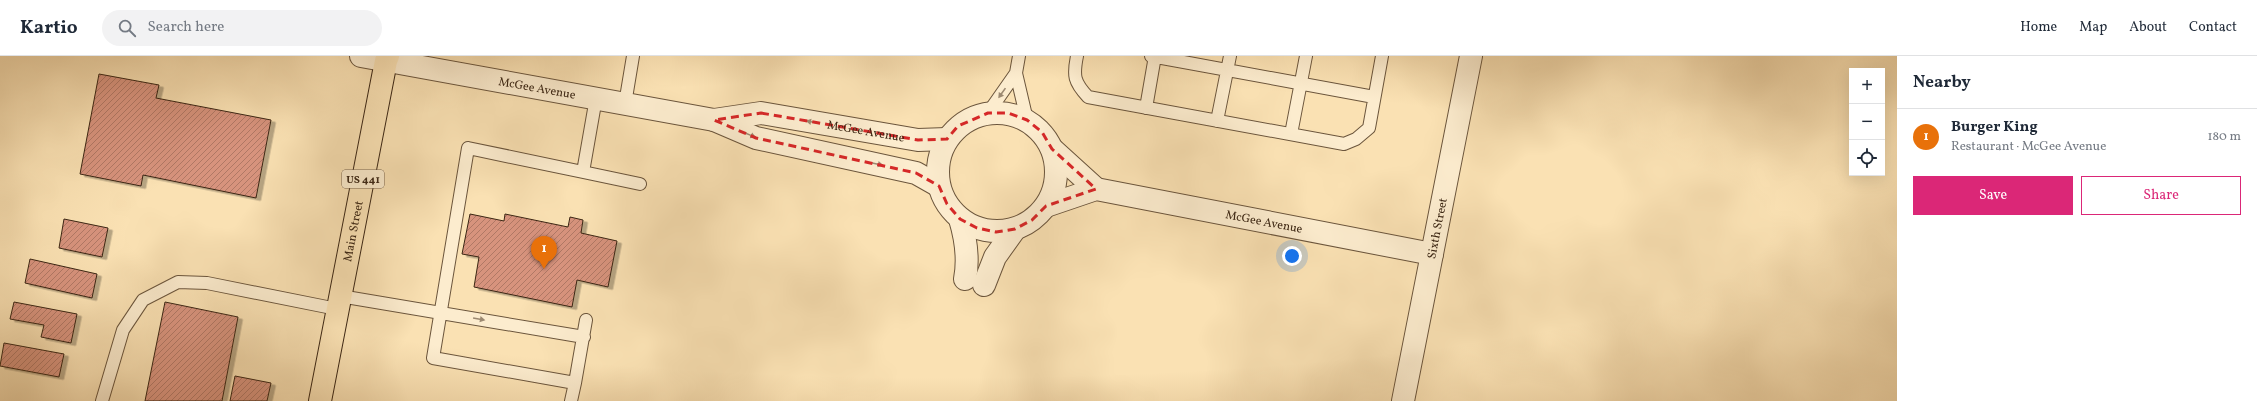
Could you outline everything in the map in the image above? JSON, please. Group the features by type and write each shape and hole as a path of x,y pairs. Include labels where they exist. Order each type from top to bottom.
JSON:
{"main road":[{"name":"Main Street","path":"320,401 386,58"}],"street":[{"name":"McGee Avenue","path":"360,56 386,58 714,120 756,138 916,173 939,186"},
{"name":"Sixth Street","path":"1403,401 1471,56"},
{"name":"McGee Avenue","path":"714,120 762,113 918,140 947,139"},
{"path":"988,113 1008,113 1027,120 1042,132 1052,149 1057,169 1054,188 1046,206 1032,220 1015,229 996,232 977,228 960,219 947,204 939,186 938,170 940,154 947,139 958,126 972,118 988,113"},
{"path":"1052,149 1096,189"},
{"name":"McGee Avenue","path":"1046,206 1096,189 1432,254"},
{"path":"960,219 967,248 967,266 974,282 1015,229"}],"lane":[{"path":"625,104 633,56"},
{"path":"1019,56 1016,73 1027,120"},
{"path":"1077,56 1074,74 1079,87 1088,97 1344,144 1356,139 1369,128 1382,56"},
{"path":"1146,108 1154,56 1374,97"},
{"path":"1217,121 1230,56"},
{"path":"1291,134 1306,56"},
{"path":"988,113 1016,73"},
{"path":"583,172 596,98"},
{"path":"575,383 433,358 468,148 640,184"},
{"path":"102,401 123,330 143,300 178,282 207,283 339,303 441,312 584,337"},
{"path":"571,401 586,320"}],"highlighted area":[{"path":"761,113 918,140 947,139 958,126 988,113 1008,113 1027,120 1042,132 1052,149 1096,189 1046,206 1032,220 1015,229 996,232 977,228 960,219 947,204 939,186 916,173 756,138 714,120"}],"building":[{"path":"99,74 159,85 156,98 271,120 256,198 143,175 141,186 80,174"},
{"path":"470,214 504,221 505,214 568,227 570,217 583,220 581,233 617,241 608,287 577,280 572,307 474,287 479,257 462,254"},
{"path":"64,219 108,228 102,257 59,248"},
{"path":"30,259 97,274 92,298 25,283"},
{"path":"14,302 77,314 71,343 41,337 44,325 10,319"},
{"path":"165,302 238,317 222,401 145,401"},
{"path":"4,343 64,354 59,377 0,366"},
{"path":"235,376 271,383 267,401 230,401"}],"place":[{"name":"Burger King","path":"544,269"}]}
